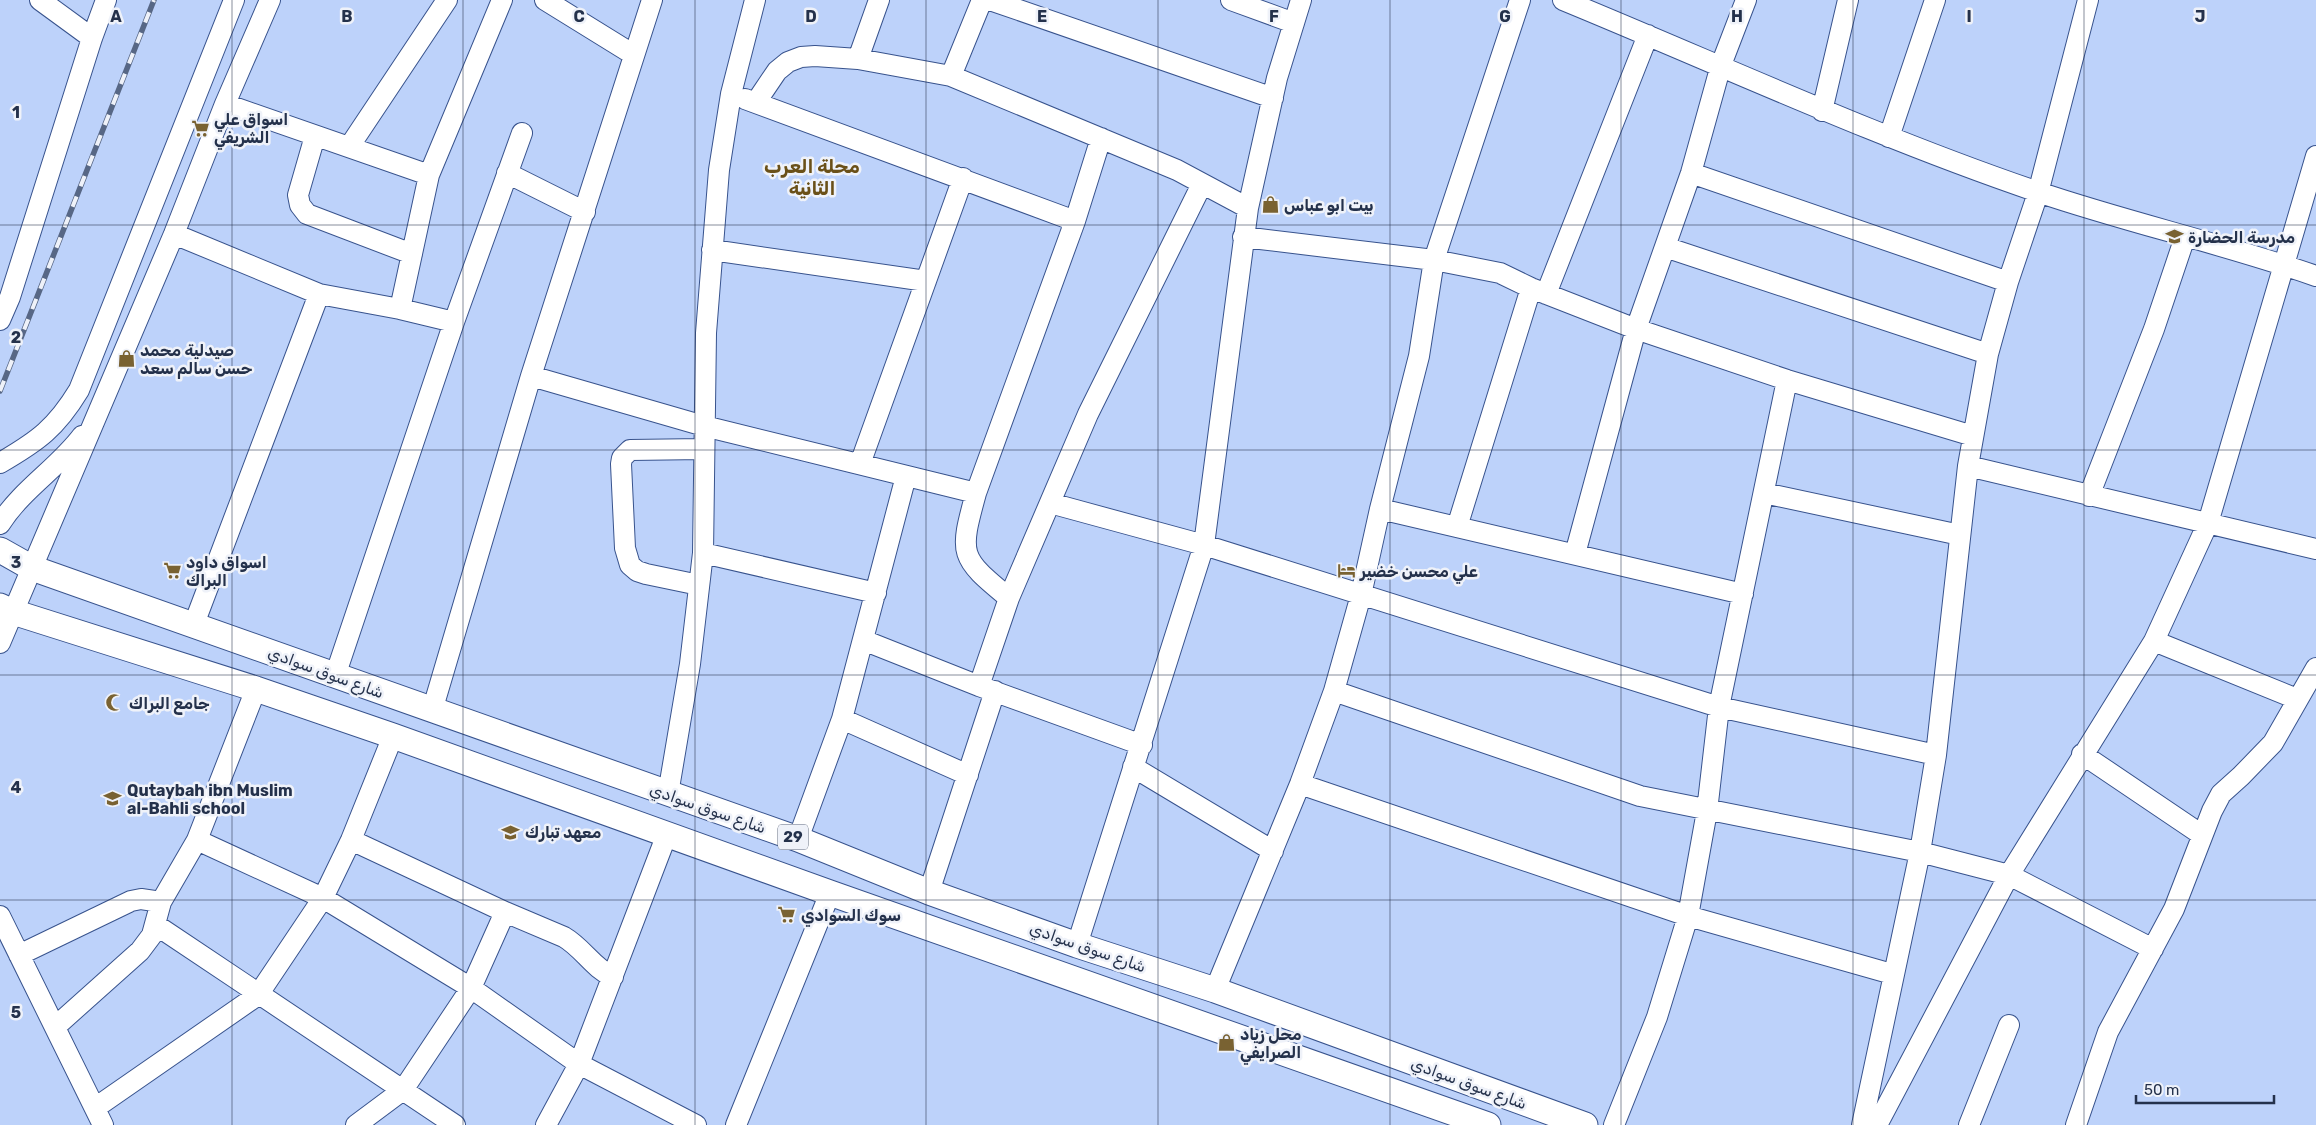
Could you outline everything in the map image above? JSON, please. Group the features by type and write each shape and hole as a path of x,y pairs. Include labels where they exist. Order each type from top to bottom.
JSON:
{"main road":[{"name":"شارع سوق سوادي","path":"0,550 32,568 798,840 930,892 1078,945 1216,990 1585,1125"},
{"name":"شارع سوق سوادي","path":"6,609 256,689 393,736 830,894 1488,1125"},
{"path":"830,894 844,857"}],"street":[{"path":"40,0 92,38"},
{"path":"0,320 5,295 106,0"},
{"path":"0,463 51,430 67,411 79,390 234,0"},
{"path":"0,643 6,609 32,568 174,234 225,104 270,0"},
{"path":"349,147 447,0"},
{"path":"400,308 429,176 502,0"},
{"path":"545,0 634,55"},
{"path":"432,710 531,376 652,0"},
{"path":"668,794 690,664 703,553 706,333 719,170 731,94 755,0"},
{"path":"858,59 879,0"},
{"path":"951,76 982,0"},
{"path":"990,0 1273,98"},
{"path":"1231,0 1294,22"},
{"path":"1078,945 1204,545 1242,237 1273,98 1301,0"},
{"path":"1216,990 1300,784 1334,691 1361,595 1380,509 1419,356 1434,260 1520,0"},
{"path":"1563,0 1720,65 1822,111 2038,192 2316,276"},
{"path":"1575,554 1636,329 1691,173 1720,65 1746,0"},
{"path":"1822,111 1848,0"},
{"path":"1889,137 1935,0"},
{"path":"1862,1125 1892,974 1920,852 1936,755 1968,466 1988,354 2008,282 2038,192 2088,0"},
{"path":"1457,527 1539,291 1648,35"},
{"path":"756,102 777,71 788,62 801,57 858,59 951,76 1177,170 1248,208"},
{"path":"731,94 1076,220"},
{"path":"225,104 429,176"},
{"path":"335,676 454,322 522,133"},
{"path":"315,136 298,195 300,205 307,214 412,254"},
{"path":"1009,598 974,568 967,556 965,534 976,493 1076,220 1101,138"},
{"path":"1877,1125 2009,875 2082,754 2154,641 2208,523 2316,156"},
{"path":"507,173 585,212"},
{"path":"1691,173 2008,282"},
{"path":"860,464 963,178"},
{"path":"930,892 968,775 1009,598 1088,414 1202,184"},
{"path":"174,234 319,294 400,308 454,322"},
{"path":"1242,237 1434,260 1500,273 1539,291 1636,329 1788,380 1973,436"},
{"path":"2089,496 2154,328 2185,237"},
{"path":"1665,247 1988,354"},
{"path":"712,250 926,280"},
{"path":"194,624 319,294"},
{"path":"531,376 704,426 976,493"},
{"path":"1614,1125 1657,1017 1688,916 1707,811 1719,707 1788,380"},
{"path":"0,524 28,490 74,447 94,421"},
{"path":"699,584 646,574 637,571 630,565 625,548 621,464 622,458 630,450 703,449"},
{"path":"1968,466 2316,549"},
{"path":"798,840 842,719 906,476"},
{"path":"1764,492 1960,535"},
{"path":"1050,503 1204,545 1719,707 1936,755"},
{"path":"1380,509 1743,594"},
{"path":"703,553 876,593"},
{"path":"863,640 987,689 1142,745"},
{"path":"2154,641 2297,699"},
{"path":"2076,1125 2108,1032 2174,909 2202,835 2221,794 2242,776 2273,743 2316,668"},
{"path":"55,1027 147,944 156,925 161,902 197,840 256,689"},
{"path":"1334,691 1640,796 1707,811 1920,852 2009,875 2153,949"},
{"path":"842,719 968,775"},
{"path":"0,916 99,1116 258,995 323,898 351,840 393,736"},
{"path":"2082,754 2202,835"},
{"path":"1133,767 1273,851"},
{"path":"1300,784 1688,916 1892,974"},
{"path":"546,1125 579,1064 666,834"},
{"path":"197,840 323,898 470,988 579,1064 696,1125"},
{"path":"351,840 568,940 597,968 613,977"},
{"path":"736,1125 830,894"},
{"path":"20,955 131,901 141,899 161,902"},
{"path":"356,1125 403,1090 470,988 505,912"},
{"path":"156,925 455,1125"},
{"path":"1969,1125 2009,1025"}],"railway":[{"path":"0,391 154,0"}],"place":[{"name":"اسواق علي الشريفي","path":"200,128"},
{"name":"بيت ابو عباس","path":"1270,205"},
{"name":"مدرسة الحضارة","path":"2174,237"},
{"name":"صيدلية محمد حسن سالم سعد","path":"126,359"},
{"name":"اسواق داود البراك","path":"172,571"},
{"name":"علي محسن خضير","path":"1346,571"},
{"name":"جامع البراك","path":"115,703"},
{"name":"Qutaybah ibn Muslim al-Bahli school","path":"113,799"},
{"name":"معهد تبارك","path":"511,832"},
{"name":"سوك السوادي","path":"787,915"},
{"name":"محل زياد الصرايفي","path":"1226,1043"}],"district":[{"name":"محلة العرب الثانية","path":"812,177"}]}
